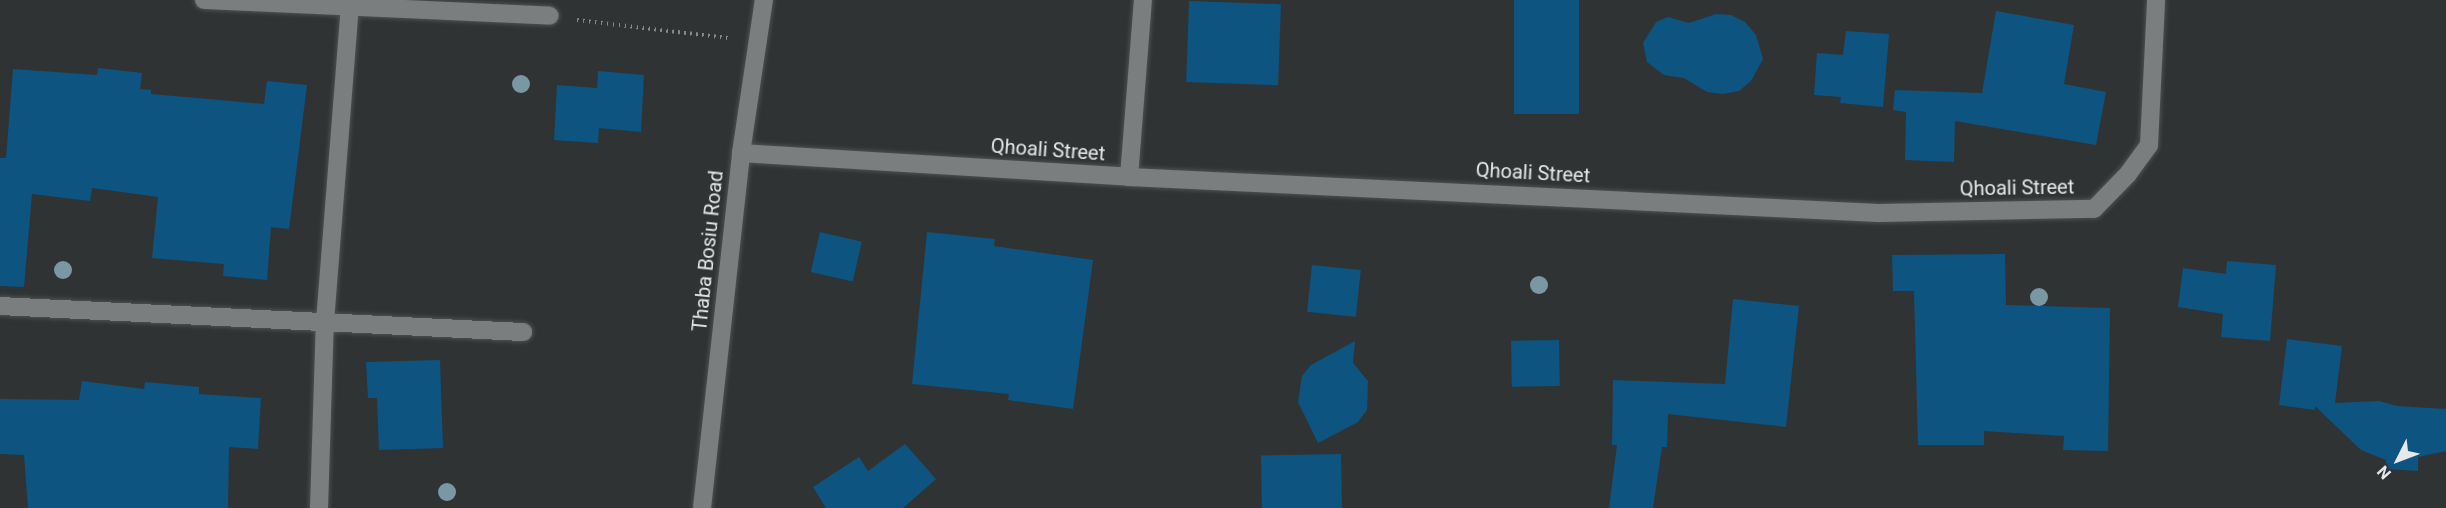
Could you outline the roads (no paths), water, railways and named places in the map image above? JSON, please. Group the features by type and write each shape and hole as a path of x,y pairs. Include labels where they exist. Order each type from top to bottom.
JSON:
{"street":[{"path":"204,0 550,16"},
{"name":"Thaba Bosiu Road","path":"702,508 741,153 755,41 765,0"},
{"path":"1129,177 1143,0"},
{"name":"Qhoali Street","path":"741,153 1129,177 1878,213 2094,209 2128,174 2149,144 2156,0"},
{"path":"319,508 325,322 350,7"},
{"path":"0,306 523,332"}]}
